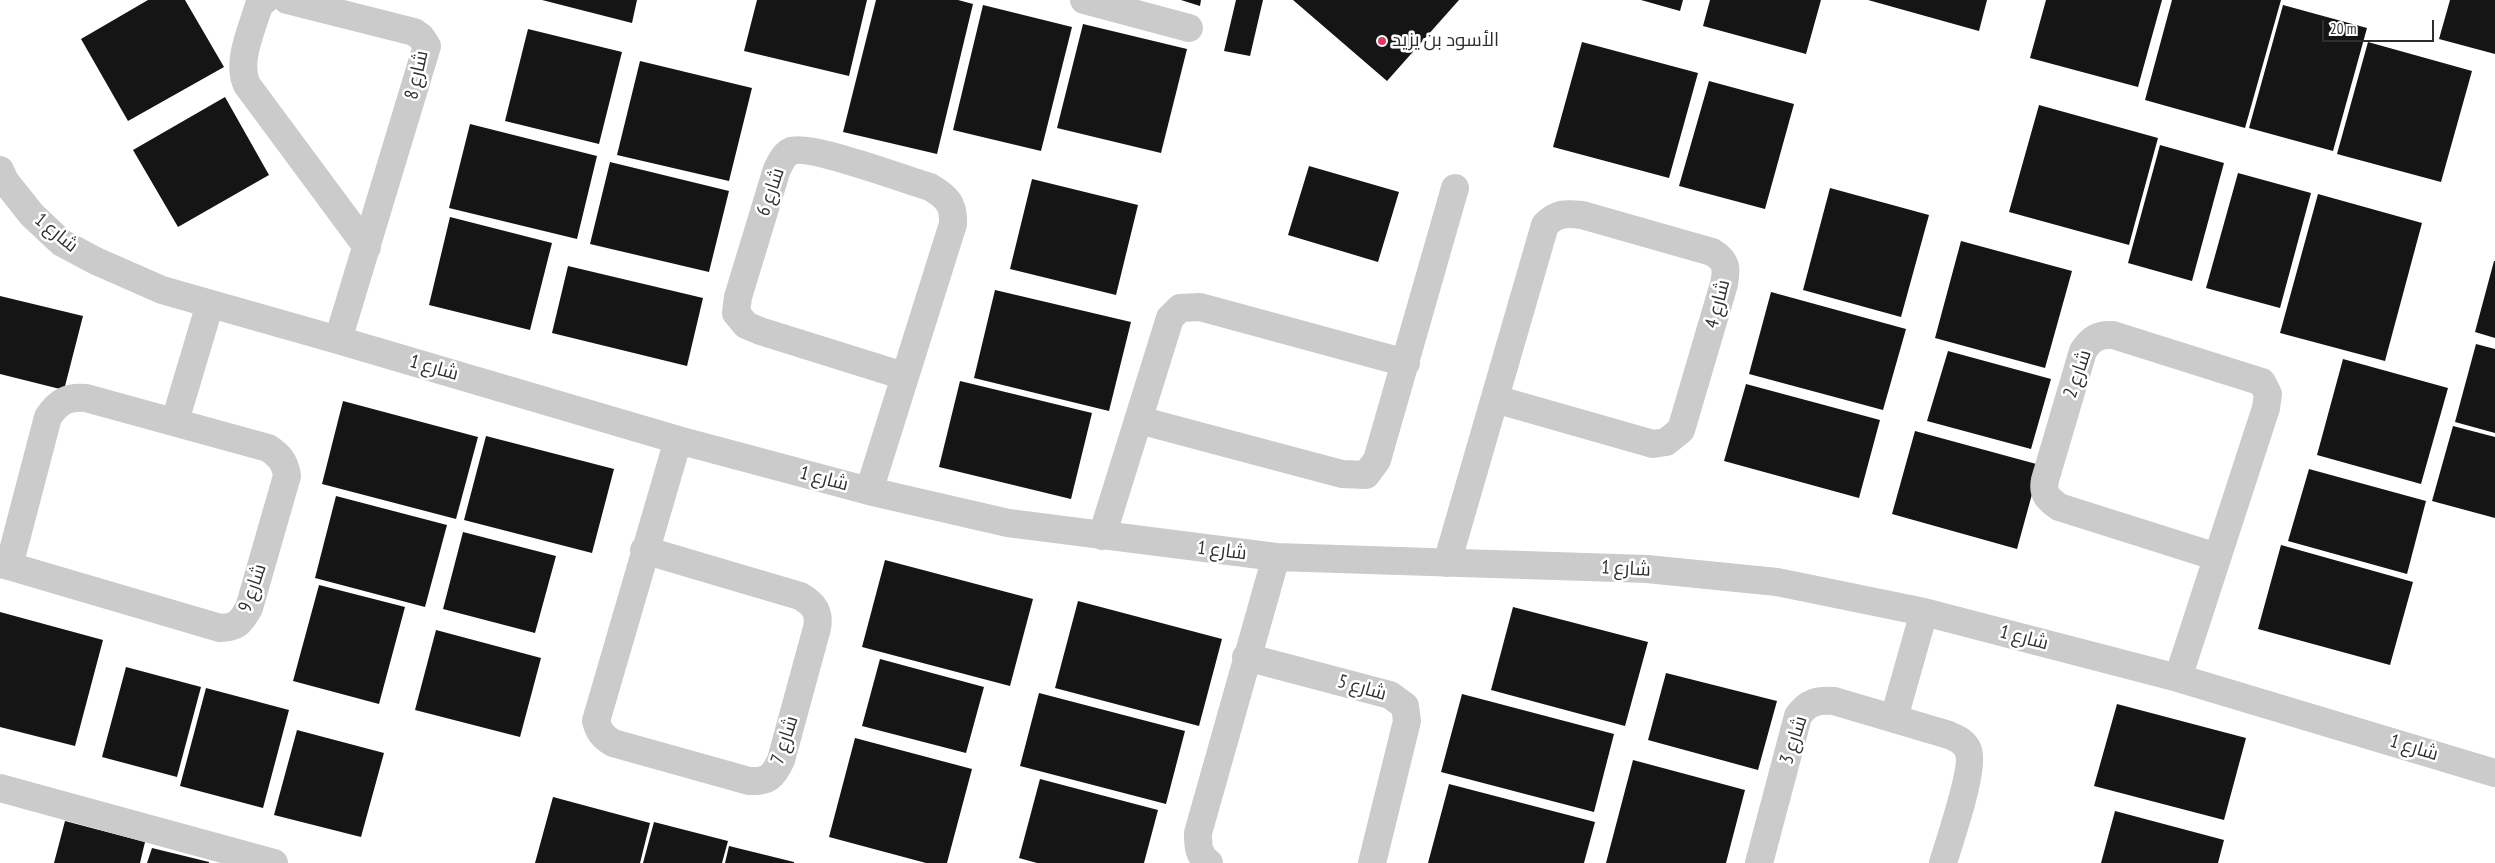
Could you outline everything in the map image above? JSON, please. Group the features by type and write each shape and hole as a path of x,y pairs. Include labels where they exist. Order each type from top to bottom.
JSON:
{"street":[{"path":"265,0 259,5 243,63 243,76 247,85 367,247"},
{"name":"شارع 8","path":"287,0 414,32 424,40 427,46 338,340"},
{"path":"1084,0 1189,28"},
{"name":"شارع 6","path":"869,491 953,224 953,210 950,201 930,187 815,152 792,151 785,155 777,169 738,297 736,313 746,325 760,331 904,376"},
{"name":"شارع 1","path":"0,170 5,181 32,215 62,243 96,261 162,290 678,440 869,491 1008,523 1276,557 1647,569 1777,582 1924,612 2178,678 2495,773"},
{"path":"1139,420 1342,474 1366,475 1377,460 1455,188"},
{"name":"شارع 4","path":"1447,563 1494,399 1544,226 1553,217 1564,213 1582,215 1712,252 1722,258 1727,270 1724,284 1681,430 1666,442 1653,444 1494,399"},
{"path":"175,421 210,304"},
{"path":"1102,536 1170,318 1180,308 1200,307 1406,363"},
{"name":"شارع 2","path":"2178,678 2266,408 2268,394 2262,382 2113,334 2096,337 2089,342 2084,351 2045,480 2043,488 2048,500 2059,507 2217,557"},
{"name":"شارع 9","path":"76,397 175,421 268,448 283,460 286,467 287,476 252,599 242,621 234,627 220,628 4,565 48,417 55,406 64,400 76,397"},
{"name":"شارع 7","path":"644,550 800,596 813,603 819,619 781,760 775,772 762,782 749,781 613,743 599,732 596,721 644,550 678,440"},
{"path":"1209,863 1202,858 1198,849 1198,833 1246,656 1276,557"},
{"path":"1894,718 1924,612"},
{"name":"شارع 5","path":"1246,656 1390,695 1405,706 1408,721 1372,863"},
{"name":"شارع 3","path":"1759,863 1798,716 1812,702 1834,701 1949,734 1961,740 1968,748 1970,767 1943,863"},
{"path":"0,788 274,863"}],"building":[{"path":"148,0 185,0 224,67 128,121 81,39"},
{"path":"542,0 637,0 632,23"},
{"path":"757,0 867,0 849,76 744,51"},
{"path":"876,0 958,0 973,4 937,154 843,132"},
{"path":"1181,0 1201,0 1200,6"},
{"path":"1236,0 1263,0 1250,56 1224,51"},
{"name":"الأسود بن يزيد","path":"1293,0 1459,0 1387,81"},
{"path":"1641,0 1683,0 1680,11"},
{"path":"1710,0 1821,0 1806,54 1703,26"},
{"path":"1868,0 1987,0 1979,31"},
{"path":"2046,0 2162,0 2138,87 2030,58"},
{"path":"2172,0 2281,0 2245,128 2145,100"},
{"path":"2450,0 2495,0 2495,54 2439,39"},
{"path":"983,5 1072,27 1041,151 953,130"},
{"path":"2283,5 2367,28 2333,151 2249,128"},
{"path":"1083,24 1187,49 1161,153 1057,128"},
{"path":"528,29 622,52 599,144 505,121"},
{"path":"1582,42 1698,73 1669,178 1553,147"},
{"path":"2368,42 2472,71 2441,182 2337,154"},
{"path":"640,61 752,88 729,181 617,155"},
{"path":"1709,81 1794,104 1765,209 1679,186"},
{"path":"225,97 269,175 178,227 133,150"},
{"path":"2039,105 2158,138 2129,245 2009,212"},
{"path":"470,124 597,156 577,239 449,208"},
{"path":"2160,145 2224,163 2192,281 2128,263"},
{"path":"610,162 729,191 709,272 590,244"},
{"path":"1309,166 1399,192 1378,262 1288,235"},
{"path":"2238,173 2311,193 2280,308 2206,288"},
{"path":"1032,179 1138,205 1116,295 1010,269"},
{"path":"1830,188 1929,215 1901,317 1803,290"},
{"path":"2318,194 2422,223 2385,361 2280,333"},
{"path":"450,217 552,243 530,330 429,305"},
{"path":"1961,241 2072,271 2045,368 1935,338"},
{"path":"2495,261 2495,338 2475,332"},
{"path":"568,266 703,298 687,366 552,333"},
{"path":"995,290 1131,322 1109,411 974,378"},
{"path":"1771,292 1906,329 1883,410 1749,374"},
{"path":"0,296 83,316 64,390 0,374"},
{"path":"2476,344 2495,349 2495,433 2455,422"},
{"path":"1948,351 2051,379 2031,449 1927,421"},
{"path":"2343,359 2448,388 2421,484 2317,455"},
{"path":"960,381 1092,413 1071,499 939,467"},
{"path":"1746,384 1880,420 1859,498 1724,461"},
{"path":"343,401 478,437 456,519 322,484"},
{"path":"2453,426 2495,437 2495,518 2432,501"},
{"path":"1915,431 2040,465 2017,549 1892,514"},
{"path":"486,436 614,469 592,553 464,520"},
{"path":"2309,469 2426,501 2407,574 2288,541"},
{"path":"336,496 447,525 425,607 315,578"},
{"path":"463,532 556,556 535,633 443,609"},
{"path":"2281,545 2413,582 2390,665 2258,629"},
{"path":"885,560 1033,599 1010,686 862,647"},
{"path":"319,585 405,607 379,704 293,681"},
{"path":"1078,601 1222,639 1199,726 1055,688"},
{"path":"1513,607 1648,642 1625,726 1491,690"},
{"path":"0,612 103,640 75,746 0,727"},
{"path":"436,630 541,658 520,737 415,710"},
{"path":"880,659 984,687 966,753 862,726"},
{"path":"126,667 201,687 177,777 102,757"},
{"path":"1666,673 1777,701 1758,770 1648,740"},
{"path":"206,688 289,710 263,808 180,786"},
{"path":"1039,693 1185,731 1166,804 1020,766"},
{"path":"1462,694 1614,734 1594,812 1441,772"},
{"path":"2117,704 2246,738 2224,820 2094,786"},
{"path":"297,730 384,753 361,837 274,815"},
{"path":"855,738 972,769 947,863 926,863 829,837"},
{"path":"1633,760 1745,790 1726,863 1606,863"},
{"path":"1040,779 1158,810 1144,863 1037,863 1019,858"},
{"path":"1449,784 1595,822 1584,863 1428,863"},
{"path":"553,797 650,823 640,863 535,863"},
{"path":"2115,811 2224,840 2218,863 2101,863"},
{"path":"65,821 145,842 140,863 54,863"},
{"path":"654,822 728,841 722,863 643,863"},
{"path":"729,846 794,862 794,863 725,863"},
{"path":"152,848 209,862 209,863 147,863"}],"place":[{"name":"الأسود بن يزيد","path":"1382,41"}]}
